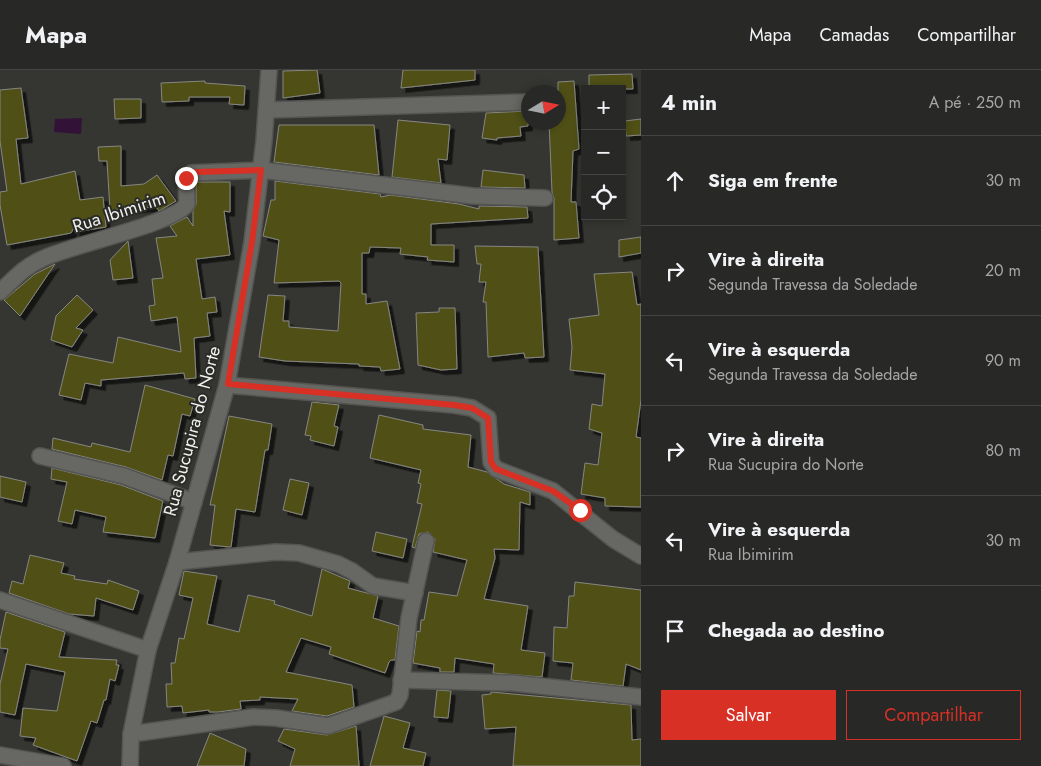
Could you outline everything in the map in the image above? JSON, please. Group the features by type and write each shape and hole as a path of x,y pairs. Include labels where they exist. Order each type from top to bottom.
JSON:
{"street":[{"name":"Rua Sucupira do Norte","path":"130,766 131,734 148,650 177,562 228,384 252,242 267,110 268,70"},
{"path":"267,110 521,102"},
{"name":"Rua Ibimirim","path":"0,292 23,268 42,259 72,246 139,228 180,212 187,204 186,178 191,173 261,170 473,196 545,198"},
{"path":"228,384 472,408 488,418 491,462 499,471 553,491 613,539 641,556"},
{"path":"40,456 124,476 194,502"},
{"path":"131,734 254,717 276,718 328,726 390,706 396,702 400,687 415,593 426,541"},
{"path":"177,562 276,552 299,553 338,564 372,586 415,593"},
{"path":"0,600 148,650"},
{"path":"400,687 513,683 641,697"},
{"path":"0,755 63,766"}],"shaded area":[{"path":"82,118 81,134 54,132 55,119"}],"building":[{"path":"317,70 320,93 283,98 283,71"},
{"path":"403,70 475,70 475,80 401,88"},
{"path":"632,74 633,89 626,89 626,85 589,85 589,75"},
{"path":"205,81 205,83 245,86 244,105 229,104 230,97 189,97 189,101 162,102 161,83"},
{"path":"574,81 579,149 573,151 571,202 576,202 579,238 554,240 554,198 552,192 549,130 566,130 566,85 558,85 558,82"},
{"path":"21,88 28,138 16,139 21,184 75,171 80,200 103,197 106,227 75,232 77,222 71,233 7,245 0,205 0,192 7,191 0,141 0,90"},
{"path":"114,99 141,99 141,118 115,119"},
{"path":"521,111 521,136 497,138 497,140 482,138 486,113"},
{"path":"641,119 641,135 626,136 626,121"},
{"path":"398,120 450,125 447,160 438,159 441,183 392,177"},
{"path":"279,125 374,125 379,175 274,162"},
{"path":"121,146 121,186 144,184 157,175 176,201 159,211 156,207 110,210 107,161 99,161 98,147"},
{"path":"483,170 524,175 525,188 481,187"},
{"path":"275,181 380,194 381,197 390,195 459,204 479,209 479,206 527,207 528,218 431,224 431,245 454,245 454,262 427,260 428,257 400,254 401,248 370,247 369,253 362,253 362,294 366,294 366,304 387,301 400,369 381,371 380,367 359,366 359,364 285,361 259,357 268,295 285,296 283,321 289,321 289,327 338,331 341,283 339,281 274,283 279,240 263,236 271,200 275,200"},
{"path":"196,182 230,182 230,212 224,211 230,255 196,259 202,299 215,297 217,312 207,313 210,336 194,338 196,378 185,379 184,373 101,380 101,386 85,383 81,400 59,395 69,354 113,363 118,337 181,352 177,317 151,321 149,306 155,305 152,279 163,278 156,238 177,236 170,226 187,217 193,226"},
{"path":"641,237 641,253 619,257 619,240"},
{"path":"128,241 133,278 113,280 110,260"},
{"path":"475,246 538,247 544,357 525,358 524,353 488,357 486,302 483,302 486,282 479,282 481,264 477,264"},
{"path":"55,264 20,316 4,300 35,274"},
{"path":"632,272 637,305 641,304 641,400 636,437 641,438 641,507 605,506 605,498 581,494 585,463 598,465 602,433 589,429 592,404 602,406 605,374 570,370 572,347 569,319 599,315 594,274"},
{"path":"77,295 93,310 76,328 83,330 72,347 51,340 56,316"},
{"path":"439,308 455,308 457,369 441,370 418,365 416,313 439,312"},
{"path":"145,385 195,399 190,416 182,414 173,456 168,455 162,480 126,467 52,449 53,438 91,447 92,443 130,452"},
{"path":"312,402 339,405 334,426 338,427 334,446 310,440 311,436 305,435"},
{"path":"379,415 423,425 423,429 471,435 468,467 487,472 504,484 530,492 530,505 520,502 519,550 494,549 495,558 484,599 528,606 521,650 545,653 542,677 493,673 494,664 455,658 454,672 440,672 440,668 413,663 417,631 420,632 421,620 424,620 429,592 457,596 467,560 433,552 435,539 428,532 419,534 415,548 412,547 422,504 417,503 421,484 418,483 421,470 370,458"},
{"path":"229,416 272,424 268,450 265,450 255,512 236,509 231,547 210,545 215,505 210,505"},
{"path":"52,468 121,485 163,501 155,538 103,532 106,517 75,510 72,524 58,521 67,482 51,479"},
{"path":"0,476 26,482 22,502 0,497"},
{"path":"290,479 309,483 302,515 283,510"},
{"path":"376,532 407,539 403,558 372,551"},
{"path":"30,555 64,563 61,573 75,576 74,579 107,584 108,580 139,591 133,610 96,598 94,616 69,614 9,593 12,581 23,584"},
{"path":"322,569 350,581 348,588 378,596 373,618 399,626 395,660 389,662 385,673 329,654 331,647 301,638 286,672 352,685 354,707 327,716 292,711 298,699 260,697 260,700 240,701 241,709 218,712 209,712 209,710 183,713 182,706 167,707 166,684 172,684 171,663 175,663 179,638 184,639 193,598 179,595 184,571 217,576 207,624 239,632 248,595 275,601 274,604 312,616"},
{"path":"575,582 641,590 641,670 626,664 623,686 571,680 573,663 553,661 554,627 567,628 569,596 574,596"},
{"path":"6,612 65,632 59,657 117,660 116,665 119,665 115,681 110,679 106,700 104,700 97,723 91,721 77,761 33,745 36,738 20,736 23,708 57,711 65,672 26,664 15,715 0,712 0,684 8,649 0,648 0,640"},
{"path":"437,690 451,691 448,718 434,717"},
{"path":"491,692 631,705 632,740 641,739 641,766 513,766 516,727 485,729 482,695 491,694"},
{"path":"384,716 410,723 403,748 426,753 423,766 370,766"},
{"path":"356,726 359,766 290,766 295,749 278,741 284,729 327,735"},
{"path":"210,733 246,749 244,766 197,766"}],"route":[{"path":"186,178 187,175 197,172 261,170 252,242 228,384 472,408 488,418 491,462 496,469 553,491 580,510"}]}
